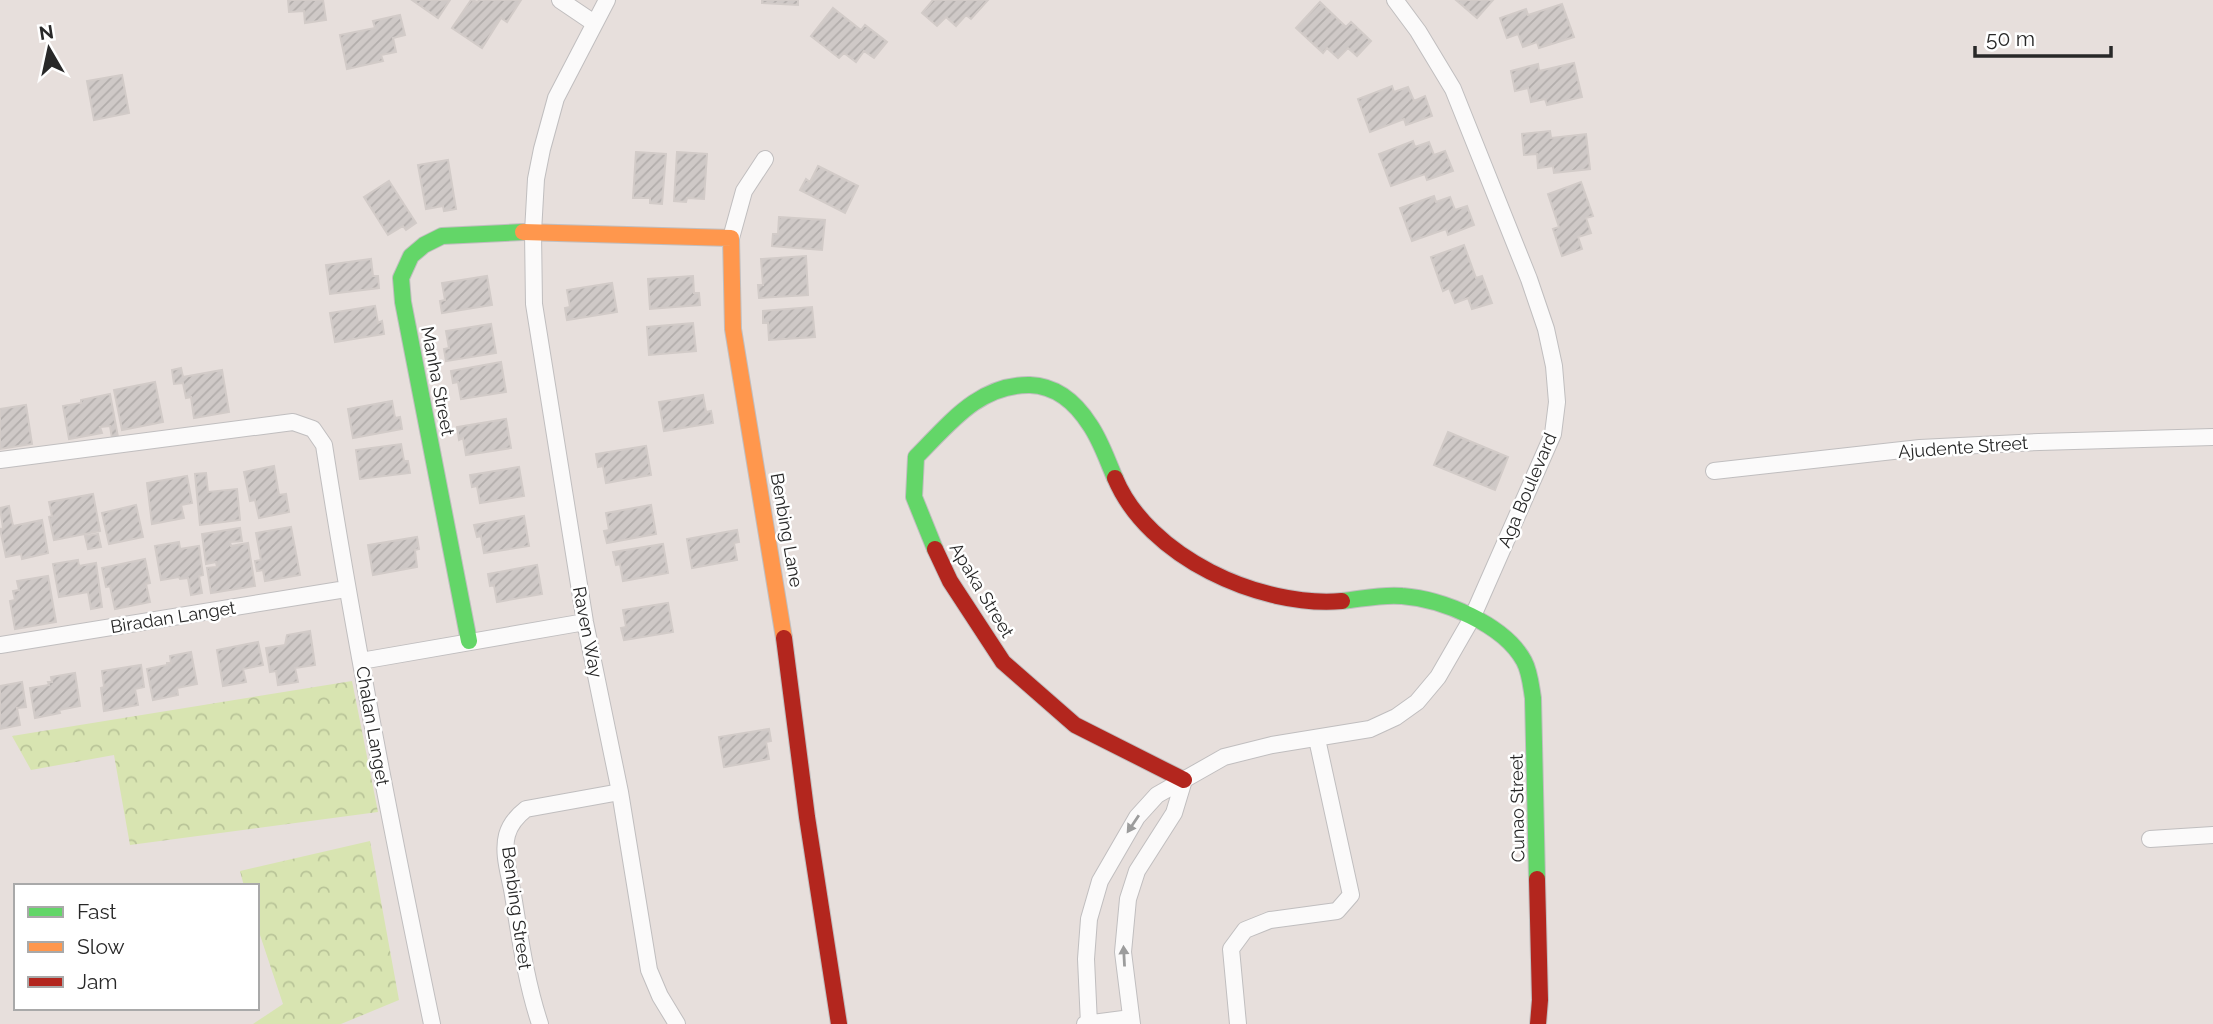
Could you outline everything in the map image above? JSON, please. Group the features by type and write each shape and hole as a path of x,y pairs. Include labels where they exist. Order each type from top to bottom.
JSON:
{"street":[{"path":"560,0 594,23"},
{"name":"Raven Way","path":"607,0 556,98 536,179 533,232 534,303 585,622 620,792 649,970 660,996 677,1024"},
{"name":"Aga Boulevard","path":"1088,1024 1086,959 1089,919 1100,881 1137,817 1157,795 1224,757 1370,729 1396,717 1417,702 1438,677 1472,618 1553,434 1558,402 1554,366 1546,329 1529,279 1466,118 1437,60 1395,0"},
{"path":"533,232 731,238 744,191 765,159"},
{"name":"Manha Street","path":"469,642 403,302 401,278 411,256 424,245 442,236 533,232"},
{"name":"Benbing Lane","path":"731,238 733,329 779,599 807,817 839,1024"},
{"name":"Apaka Street","path":"1184,780 1075,726 1003,662 950,581 914,497 916,457 940,432 993,390 1024,385 1055,389 1085,417 1129,507 1147,527 1204,568 1270,596 1330,602 1401,596 1432,601 1472,618"},
{"name":"Chalan Langet","path":"0,460 293,422 313,429 324,445 346,589 432,1024"},
{"name":"Ajudente Street","path":"1714,471 1920,448 2213,437"},
{"name":"Biradan Langet","path":"0,645 346,589"},
{"name":"Cunao Street","path":"1472,618 1512,645 1523,659 1530,677 1533,698 1540,1000 1538,1024"},
{"path":"361,661 585,622"},
{"path":"1238,1024 1231,948 1245,930 1270,920 1337,911 1351,895 1317,739"},
{"path":"1088,1024 1132,1021 1123,952 1128,899 1137,871 1174,813 1184,780"},
{"name":"Benbing Street","path":"540,1024 530,994 521,945 506,853 507,835 515,818 526,809 620,792"},
{"path":"2150,839 2213,835"}],"green space":[{"path":"352,681 378,812 130,845 114,755 31,770 12,736"},
{"path":"370,841 399,1000 341,1024 253,1024 283,1004 259,932 259,884 243,884 240,871"}],"building":[{"path":"288,0 323,0 326,20 305,23 304,11 289,12"},
{"path":"412,0 450,0 438,18"},
{"path":"471,0 521,0 507,22 501,18 482,48 452,28"},
{"path":"762,0 798,0 798,5 762,3"},
{"path":"933,0 988,0 971,19 966,15 956,26 946,17 937,26 922,13"},
{"path":"1456,0 1493,0 1477,18"},
{"path":"1320,2 1346,27 1351,22 1371,41 1357,56 1348,48 1338,58 1327,48 1323,53 1296,28"},
{"path":"1562,4 1574,37 1539,48 1537,42 1523,47 1518,34 1507,38 1500,18 1526,9 1528,15"},
{"path":"833,8 861,30 865,25 887,42 874,58 864,51 856,62 844,53 839,58 811,36"},
{"path":"400,15 405,35 393,38 396,52 381,55 383,61 347,69 340,35 375,28 373,21"},
{"path":"1574,63 1582,97 1547,105 1545,99 1531,102 1528,88 1515,91 1511,71 1538,64 1539,71"},
{"path":"122,75 129,113 94,120 87,81"},
{"path":"1392,86 1394,92 1408,87 1414,101 1425,96 1432,116 1406,125 1404,119 1370,132 1358,99"},
{"path":"1550,131 1551,138 1586,134 1590,169 1554,173 1553,166 1538,168 1537,154 1524,155 1522,134"},
{"path":"1413,141 1415,147 1429,142 1434,155 1445,151 1453,171 1427,180 1425,174 1391,186 1379,154"},
{"path":"636,152 666,154 662,204 650,203 650,198 633,198"},
{"path":"677,152 707,154 704,199 687,198 686,202 674,201"},
{"path":"448,160 456,209 444,211 443,206 426,209 418,165"},
{"path":"818,166 858,186 845,213 800,190 806,179 810,182"},
{"path":"389,181 416,223 406,230 403,226 388,235 364,197"},
{"path":"1581,182 1593,216 1586,218 1591,233 1578,237 1582,249 1562,256 1553,229 1559,227 1548,194"},
{"path":"1434,196 1436,202 1450,197 1455,210 1467,206 1474,225 1448,235 1446,229 1412,241 1400,208"},
{"path":"779,217 825,220 822,250 772,246 773,234 778,234"},
{"path":"1464,245 1476,278 1482,276 1492,303 1472,309 1468,298 1455,303 1449,288 1443,291 1431,257"},
{"path":"806,256 808,295 759,298 758,285 763,285 761,259"},
{"path":"371,259 373,276 378,276 379,288 330,294 326,265"},
{"path":"487,276 492,305 442,313 440,301 445,300 442,283"},
{"path":"693,276 694,293 699,293 700,305 650,309 648,279"},
{"path":"612,283 617,312 567,320 565,308 570,307 567,290"},
{"path":"375,306 378,323 382,321 384,334 335,342 330,313"},
{"path":"812,307 815,337 769,340 768,323 763,323 763,311"},
{"path":"693,323 696,351 649,355 647,327"},
{"path":"491,324 496,353 446,361 444,349 449,348 446,331"},
{"path":"501,362 506,392 461,399 458,382 453,383 451,371"},
{"path":"181,368 183,377 222,370 229,412 194,418 191,397 186,398 183,383 174,384 172,370"},
{"path":"155,382 163,422 122,430 114,390"},
{"path":"110,394 118,437 112,438 110,426 100,427 102,433 69,439 63,406"},
{"path":"703,395 706,412 711,411 713,423 664,431 659,402"},
{"path":"392,401 395,418 400,417 402,429 353,438 348,409"},
{"path":"26,405 32,444 0,449 0,409"},
{"path":"506,419 511,448 466,455 463,438 459,440 457,427"},
{"path":"1448,432 1508,457 1495,490 1434,465"},
{"path":"401,444 404,461 408,461 410,473 360,479 356,450"},
{"path":"646,446 651,475 606,483 603,466 598,467 596,454"},
{"path":"274,466 279,495 286,494 289,512 259,518 255,500 250,501 244,472"},
{"path":"519,467 524,496 480,503 477,486 472,487 470,475"},
{"path":"206,473 208,492 237,489 240,520 200,525 195,474"},
{"path":"187,476 192,503 181,505 184,518 152,524 147,483"},
{"path":"93,494 100,531 54,540 49,502"},
{"path":"136,505 143,537 109,544 102,513"},
{"path":"651,505 656,534 607,543 604,531 609,530 606,513"},
{"path":"9,506 13,526 42,520 48,553 22,559 21,554 6,557 0,529 3,528 0,508"},
{"path":"524,516 529,546 484,553 481,536 477,537 474,525"},
{"path":"291,527 300,575 265,581 263,570 257,571 255,561 261,560 256,533"},
{"path":"240,528 242,541 230,542 231,546 248,543 255,586 211,593 207,568 217,567 216,562 206,564 202,534"},
{"path":"737,530 739,542 734,543 737,560 692,568 687,539"},
{"path":"98,534 101,547 88,549 85,536"},
{"path":"417,537 417,567 373,575 368,545"},
{"path":"179,542 180,549 199,546 203,575 199,576 202,593 191,595 188,578 161,580 155,546"},
{"path":"663,544 668,573 623,581 620,564 616,565 613,552"},
{"path":"145,559 150,583 146,584 150,602 115,609 110,586 106,587 102,568"},
{"path":"78,560 79,566 96,563 102,607 91,609 88,592 59,597 53,564"},
{"path":"537,565 542,594 497,602 494,585 490,586 488,574"},
{"path":"48,576 56,622 15,629 10,601 15,600 13,591 19,590 17,581"},
{"path":"668,603 673,632 624,640 621,628 626,627 623,610"},
{"path":"310,631 315,665 295,668 298,682 278,685 276,671 270,672 266,648 285,645 287,635"},
{"path":"258,642 263,665 243,669 246,682 223,686 217,650"},
{"path":"191,652 197,684 177,688 178,695 153,700 147,669 171,663 170,656"},
{"path":"141,665 144,687 135,689 138,705 104,711 102,671"},
{"path":"75,673 80,706 35,718 30,688 49,685 48,682 52,682 51,677"},
{"path":"22,682 26,707 17,708 20,725 0,729 0,686"},
{"path":"769,729 771,741 766,742 769,759 724,767 719,737"}],"traffic: fast":[{"path":"469,641 403,302 401,278 411,256 424,245 442,236 523,232"},
{"path":"935,549 914,497 916,457 966,408 995,391 1030,385 1049,389 1065,397 1085,417 1094,431 1115,478"},
{"path":"1342,601 1394,596 1435,602 1487,625 1515,648 1529,674 1533,698 1537,879"}],"traffic: slow":[{"path":"523,232 731,238 733,329 784,638"}],"traffic: jam":[{"path":"1115,478 1131,506 1153,532 1210,572 1277,596 1310,601 1342,601"},
{"path":"935,549 950,581 1003,662 1075,725 1184,780"},
{"path":"784,638 807,817 839,1024"},
{"path":"1537,879 1540,1000 1538,1024"}]}
